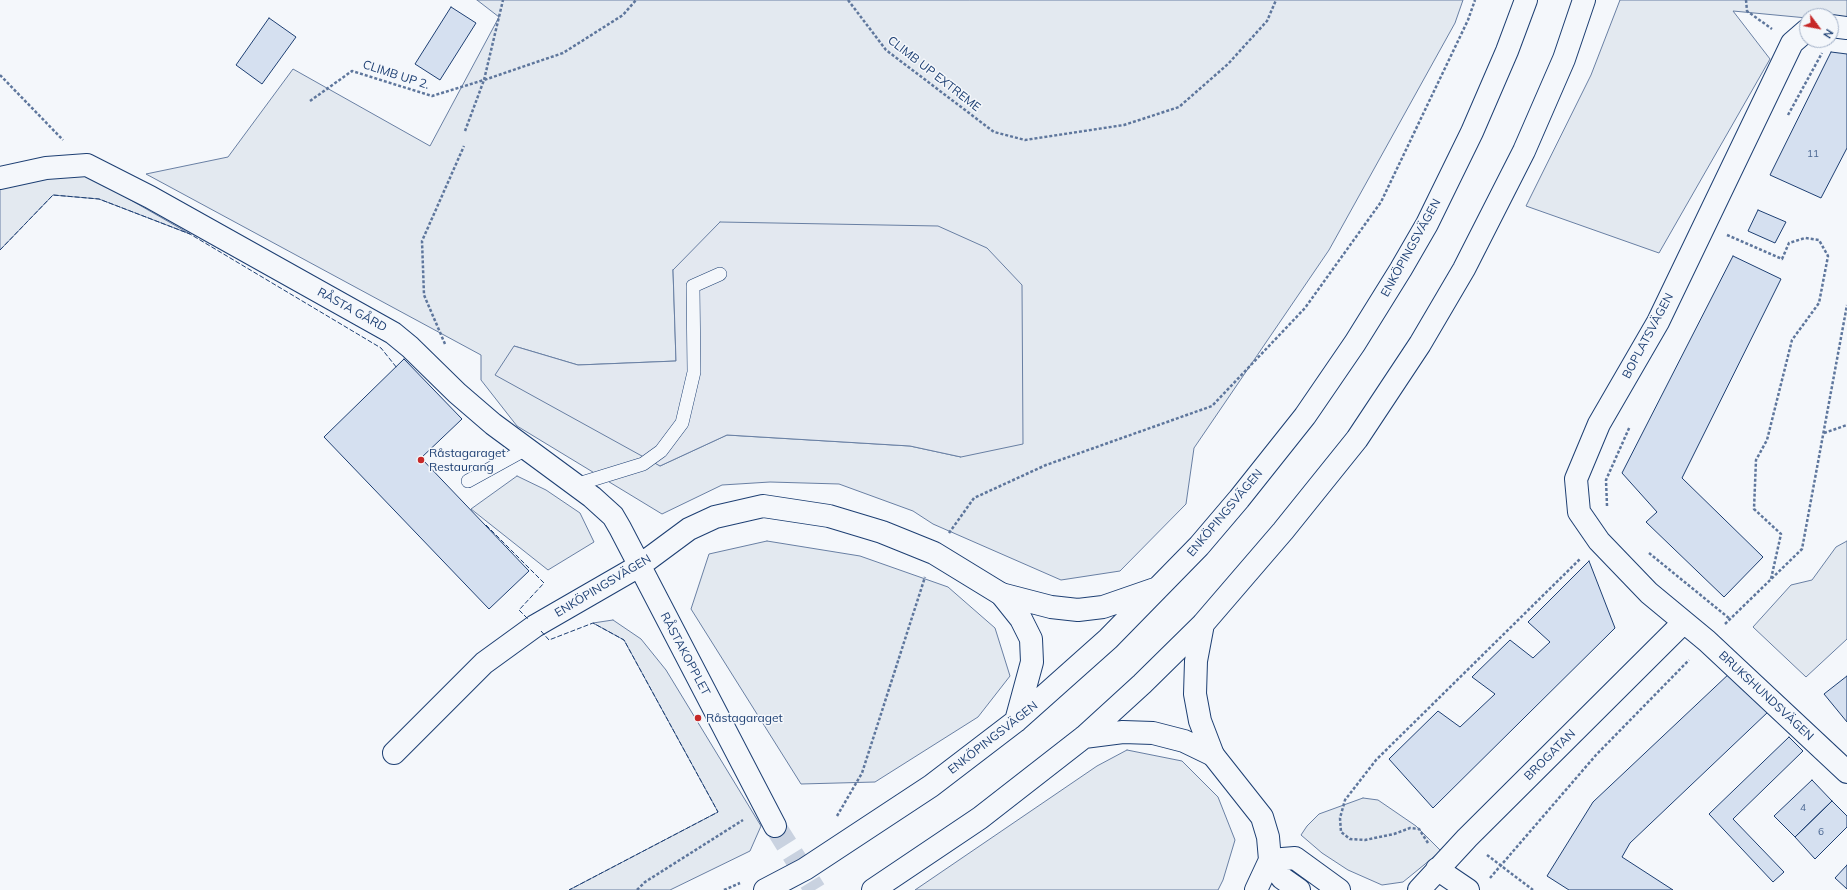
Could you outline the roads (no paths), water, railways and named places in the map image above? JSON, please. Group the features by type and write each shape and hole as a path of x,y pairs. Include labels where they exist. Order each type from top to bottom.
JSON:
{"street":[{"name":"ENKÖPINGSVÄGEN","path":"765,890 805,869 931,786 1016,721 1108,639 1199,546 1239,499 1305,416 1355,344 1401,269 1427,224 1465,146 1508,51 1526,0"},
{"path":"873,890 980,818 1084,737 1142,684 1203,624 1283,531 1357,439 1420,344 1464,269 1524,151 1564,59 1584,0"},
{"name":"BOPLATSVÄGEN","path":"1684,622 1649,593 1599,541 1579,512 1576,479 1599,424 1658,322 1799,36"},
{"name":"RÅSTA GÅRD","path":"0,178 46,168 87,165 150,197 393,333 493,424 575,485 613,516 639,566"},
{"name":"ENKÖPINGSVÄGEN","path":"394,753 484,663 535,626 639,566 689,529 715,517 763,506 829,516 882,532 934,553 1001,594"},
{"name":"RÅSTAKOPPLET","path":"639,566 775,826"},
{"path":"1001,594 1051,607 1078,610 1103,607 1160,587"},
{"path":"1001,594 1021,619 1031,639 1032,662 1016,721"},
{"name":"BRUKSHUNDSVÄGEN","path":"1684,622 1707,641 1847,772"},
{"name":"BROGATAN","path":"1419,890 1437,869 1684,622"},
{"path":"1203,624 1196,661 1195,694 1200,721 1213,755 1262,817 1268,837 1270,860 1282,878 1299,890"},
{"path":"1084,737 1123,732 1153,733 1184,740 1213,755"},
{"path":"1270,860 1295,858 1339,890"},
{"path":"1256,890 1270,860"},
{"path":"1437,869 1468,890"}],"lane":[{"path":"575,485 643,464 661,451 682,423 694,372 693,286 720,274"},
{"path":"468,481 526,449"}],"tunnel":[{"path":"775,826 815,890"}],"place":[{"name":"Råstagaraget Restaurang","path":"421,460"},
{"name":"Råstagaraget","path":"698,718"}]}
